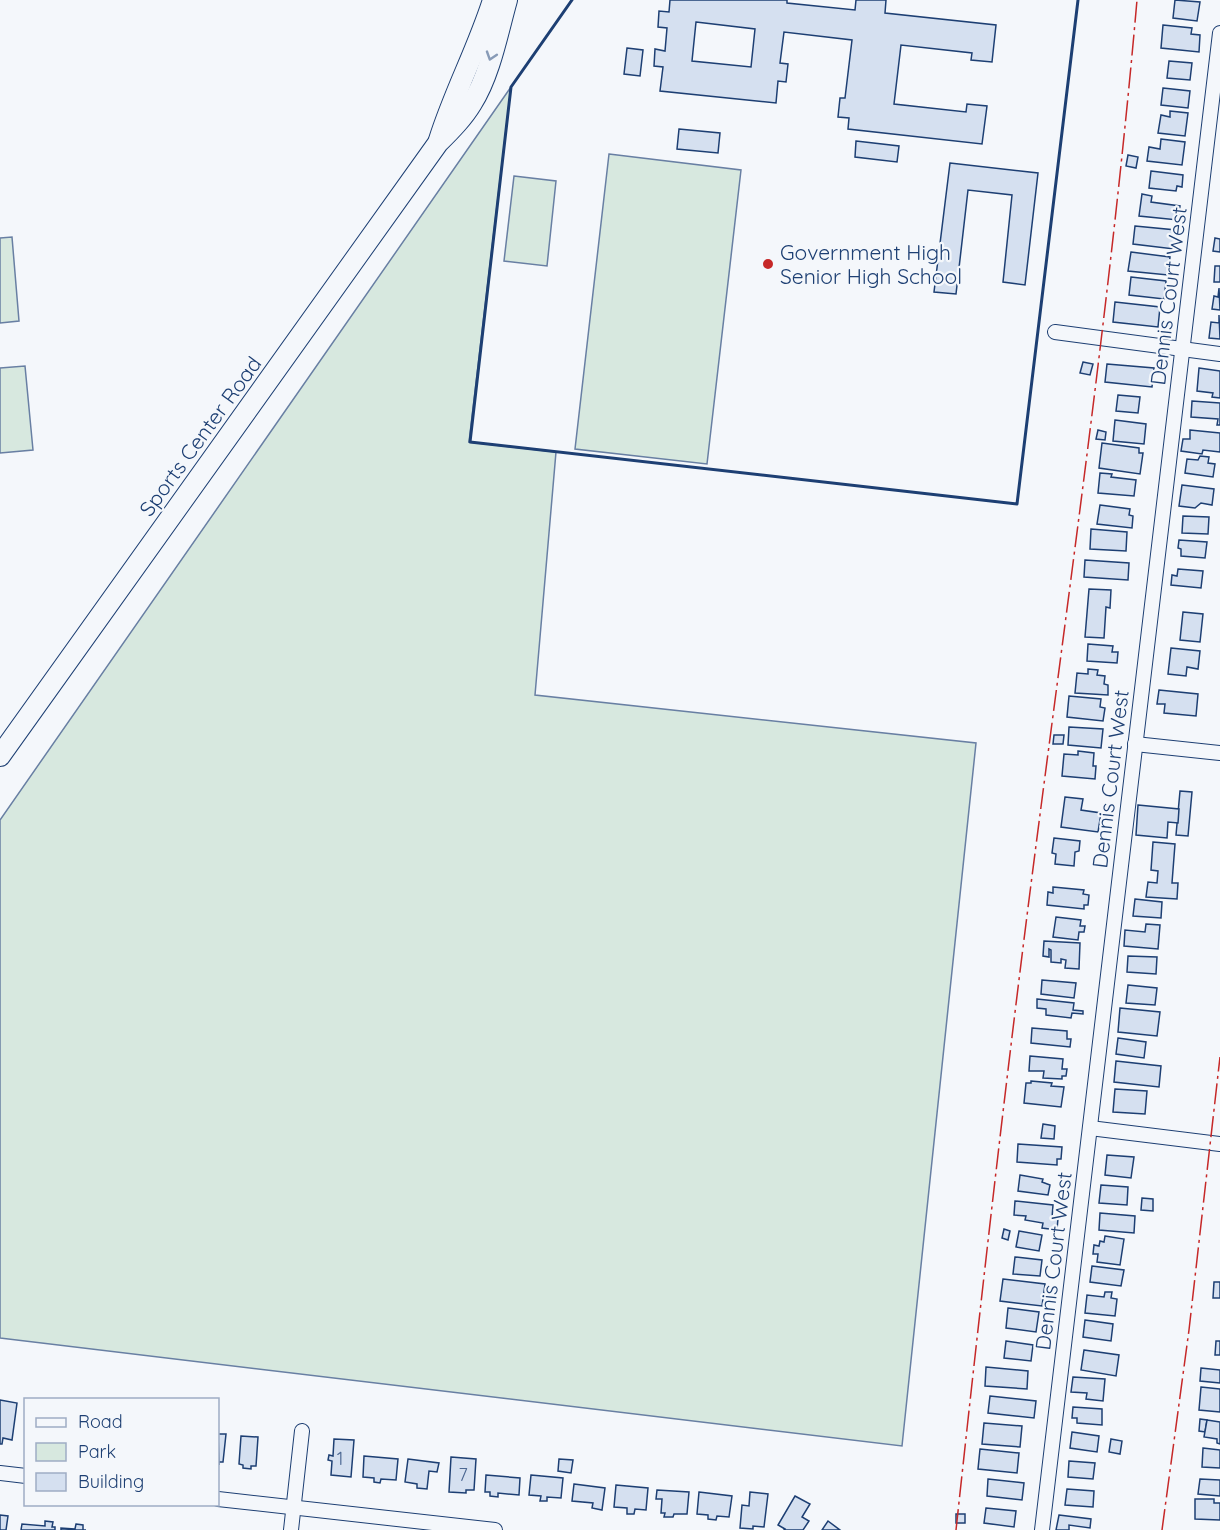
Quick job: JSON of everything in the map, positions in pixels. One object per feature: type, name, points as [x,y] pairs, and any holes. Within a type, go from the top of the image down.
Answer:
[{"type":"main road","name":"Sports Center Road","points":[[438,143],[450,105],[484,28],[493,0]]},
{"type":"main road","name":"Sports Center Road","points":[[0,756],[438,143],[459,122],[474,101],[494,46],[507,0]]},
{"type":"street","name":"Dennis Court West","points":[[1042,1530],[1220,33]]},
{"type":"street","points":[[1055,332],[1220,354]]},
{"type":"street","points":[[1136,744],[1220,753]]},
{"type":"street","points":[[1090,1128],[1220,1144]]},
{"type":"street","points":[[291,1530],[302,1431]]},
{"type":"street","points":[[0,1473],[24,1476]]},
{"type":"street","points":[[219,1499],[495,1530]]},
{"type":"green space","points":[[511,87],[469,442],[556,452],[535,695],[976,743],[902,1446],[0,1338],[0,820]]},
{"type":"green space","points":[[609,154],[741,170],[707,464],[575,449]]},
{"type":"green space","points":[[514,176],[556,181],[547,266],[504,261]]},
{"type":"green space","points":[[12,237],[19,321],[0,323],[0,238]]},
{"type":"green space","points":[[25,366],[33,450],[0,453],[0,368]]},
{"type":"building","points":[[670,0],[787,0],[787,3],[855,10],[856,0],[886,0],[885,13],[996,25],[992,62],[971,60],[972,53],[901,45],[894,104],[966,112],[967,104],[987,106],[982,144],[848,129],[849,118],[838,117],[840,98],[845,98],[852,40],[784,32],[780,63],[788,64],[786,82],[778,81],[776,103],[660,91],[663,67],[654,66],[655,49],[665,51],[667,28],[658,27],[659,11],[669,12]],"holes":[[[696,22],[755,29],[751,67],[692,61]]]},
{"type":"building","points":[[1175,0],[1200,2],[1197,21],[1173,18]]},
{"type":"building","points":[[1163,25],[1192,28],[1191,34],[1200,35],[1199,52],[1161,48]]},
{"type":"building","points":[[627,48],[643,50],[640,76],[624,74]]},
{"type":"building","points":[[1169,61],[1192,63],[1190,80],[1167,78]]},
{"type":"building","points":[[1163,88],[1190,91],[1188,108],[1161,105]]},
{"type":"building","points":[[1170,111],[1188,113],[1185,136],[1158,133],[1161,115],[1170,117]]},
{"type":"building","points":[[679,129],[720,133],[718,153],[677,149]]},
{"type":"building","points":[[1161,139],[1185,142],[1182,165],[1147,161],[1149,147],[1160,149]]},
{"type":"building","points":[[856,141],[899,146],[897,162],[855,157]]},
{"type":"building","points":[[1128,155],[1138,157],[1136,168],[1126,166]]},
{"type":"building","points":[[950,163],[1038,173],[1025,285],[1003,282],[1012,195],[968,190],[956,294],[934,292]]},
{"type":"building","points":[[1151,171],[1183,175],[1182,187],[1177,186],[1176,191],[1149,188]]},
{"type":"building","points":[[1142,194],[1152,196],[1151,202],[1180,206],[1178,220],[1139,216]]},
{"type":"building","points":[[1135,226],[1176,230],[1174,249],[1133,244]]},
{"type":"building","points":[[1215,238],[1220,239],[1220,252],[1213,251]]},
{"type":"building","points":[[1131,252],[1170,257],[1168,275],[1128,271]]},
{"type":"building","points":[[1215,266],[1220,266],[1220,282],[1214,282]]},
{"type":"building","points":[[1131,277],[1166,281],[1164,299],[1129,295]]},
{"type":"building","points":[[1219,288],[1220,310],[1212,309],[1214,296],[1218,297]]},
{"type":"building","points":[[1115,302],[1160,307],[1158,327],[1113,322]]},
{"type":"building","points":[[1219,315],[1220,339],[1209,338],[1211,322],[1219,323]]},
{"type":"building","points":[[1083,362],[1093,364],[1090,375],[1080,373]]},
{"type":"building","points":[[1107,364],[1154,368],[1152,387],[1105,382]]},
{"type":"building","points":[[1199,368],[1220,371],[1220,398],[1212,397],[1213,393],[1197,391]]},
{"type":"building","points":[[1118,395],[1140,397],[1138,413],[1116,411]]},
{"type":"building","points":[[1192,401],[1220,403],[1220,425],[1217,425],[1218,419],[1191,417]]},
{"type":"building","points":[[1115,420],[1146,424],[1144,444],[1113,441]]},
{"type":"building","points":[[1098,430],[1106,432],[1105,440],[1096,439]]},
{"type":"building","points":[[1190,430],[1220,433],[1220,452],[1203,450],[1202,454],[1181,451],[1183,439],[1190,439]]},
{"type":"building","points":[[1102,443],[1139,448],[1139,453],[1143,453],[1140,474],[1099,468]]},
{"type":"building","points":[[1200,456],[1209,457],[1208,463],[1215,464],[1213,477],[1185,473],[1187,459],[1198,460]]},
{"type":"building","points":[[1100,473],[1112,474],[1111,477],[1136,480],[1134,496],[1098,493]]},
{"type":"building","points":[[1182,485],[1214,489],[1212,505],[1201,503],[1195,508],[1179,506]]},
{"type":"building","points":[[1100,505],[1130,509],[1129,515],[1133,516],[1132,528],[1097,524]]},
{"type":"building","points":[[1183,516],[1209,517],[1208,534],[1182,533]]},
{"type":"building","points":[[1091,529],[1127,532],[1126,551],[1090,549]]},
{"type":"building","points":[[1179,540],[1207,542],[1205,558],[1181,556],[1181,549],[1178,548]]},
{"type":"building","points":[[1085,560],[1129,563],[1128,580],[1084,577]]},
{"type":"building","points":[[1178,569],[1203,571],[1201,588],[1171,585],[1172,575],[1177,576]]},
{"type":"building","points":[[1089,589],[1111,590],[1110,608],[1106,607],[1104,638],[1085,637]]},
{"type":"building","points":[[1183,612],[1203,614],[1200,642],[1180,640]]},
{"type":"building","points":[[1088,644],[1113,646],[1112,652],[1118,652],[1117,663],[1087,661]]},
{"type":"building","points":[[1171,648],[1200,651],[1198,669],[1187,667],[1186,676],[1168,674]]},
{"type":"building","points":[[1088,669],[1098,670],[1097,675],[1105,676],[1104,684],[1108,685],[1108,695],[1075,693],[1077,673],[1088,674]]},
{"type":"building","points":[[1159,690],[1198,694],[1196,716],[1164,713],[1165,704],[1157,704]]},
{"type":"building","points":[[1069,696],[1101,699],[1100,707],[1105,708],[1103,721],[1067,717]]},
{"type":"building","points":[[1069,727],[1103,729],[1101,748],[1068,745]]},
{"type":"building","points":[[1054,735],[1064,735],[1063,744],[1053,744]]},
{"type":"building","points":[[1078,751],[1094,753],[1095,779],[1062,776],[1064,754],[1078,755]]},
{"type":"building","points":[[1180,791],[1192,792],[1188,836],[1176,835]]},
{"type":"building","points":[[1065,797],[1083,799],[1081,810],[1101,813],[1098,832],[1061,827]]},
{"type":"building","points":[[1138,805],[1179,809],[1178,823],[1168,822],[1167,838],[1136,835]]},
{"type":"building","points":[[1054,838],[1080,841],[1079,851],[1075,852],[1074,866],[1055,864],[1056,854],[1052,853]]},
{"type":"building","points":[[1153,842],[1175,844],[1172,883],[1178,883],[1177,899],[1146,897],[1148,882],[1157,883],[1158,871],[1151,870]]},
{"type":"building","points":[[1053,887],[1084,890],[1083,894],[1089,895],[1088,905],[1084,905],[1084,909],[1047,905],[1048,892],[1053,893]]},
{"type":"building","points":[[1135,899],[1162,902],[1161,918],[1133,916]]},
{"type":"building","points":[[1056,917],[1081,920],[1080,926],[1085,926],[1084,932],[1079,932],[1078,940],[1053,937]]},
{"type":"building","points":[[1146,924],[1160,925],[1158,949],[1124,946],[1125,930],[1145,932]]},
{"type":"building","points":[[1044,941],[1080,943],[1079,969],[1065,968],[1066,960],[1061,959],[1061,963],[1051,962],[1051,950],[1049,949],[1049,957],[1043,956]]},
{"type":"building","points":[[1128,956],[1157,957],[1156,974],[1127,972]]},
{"type":"building","points":[[1042,980],[1076,983],[1074,998],[1041,994]]},
{"type":"building","points":[[1128,985],[1157,988],[1155,1005],[1126,1003]]},
{"type":"building","points":[[1037,999],[1074,1003],[1073,1010],[1083,1011],[1083,1014],[1072,1013],[1071,1018],[1046,1015],[1046,1009],[1037,1008]]},
{"type":"building","points":[[1120,1008],[1160,1012],[1157,1036],[1118,1032]]},
{"type":"building","points":[[1032,1028],[1067,1031],[1067,1039],[1071,1039],[1070,1047],[1031,1043]]},
{"type":"building","points":[[1118,1038],[1146,1042],[1144,1058],[1116,1054]]},
{"type":"building","points":[[1030,1056],[1063,1059],[1062,1069],[1067,1069],[1066,1076],[1062,1076],[1062,1079],[1043,1078],[1044,1071],[1029,1071]]},
{"type":"building","points":[[1116,1061],[1161,1066],[1159,1087],[1114,1082]]},
{"type":"building","points":[[1031,1081],[1064,1087],[1061,1107],[1024,1103],[1026,1083],[1031,1083]]},
{"type":"building","points":[[1115,1089],[1147,1091],[1145,1114],[1113,1112]]},
{"type":"building","points":[[1043,1124],[1055,1126],[1054,1139],[1041,1138]]},
{"type":"building","points":[[1018,1144],[1062,1147],[1061,1159],[1057,1159],[1057,1165],[1017,1162]]},
{"type":"building","points":[[1107,1155],[1134,1157],[1131,1178],[1105,1175]]},
{"type":"building","points":[[1020,1175],[1043,1179],[1042,1182],[1050,1185],[1048,1195],[1018,1191]]},
{"type":"building","points":[[1101,1185],[1128,1187],[1127,1205],[1099,1203]]},
{"type":"building","points":[[1142,1198],[1153,1199],[1153,1211],[1141,1210]]},
{"type":"building","points":[[1015,1201],[1053,1205],[1052,1218],[1058,1218],[1057,1230],[1042,1228],[1043,1223],[1025,1220],[1026,1216],[1014,1215]]},
{"type":"building","points":[[1100,1213],[1135,1216],[1134,1233],[1099,1230]]},
{"type":"building","points":[[1004,1229],[1010,1231],[1008,1240],[1002,1238]]},
{"type":"building","points":[[1019,1231],[1042,1235],[1039,1251],[1016,1247]]},
{"type":"building","points":[[1105,1236],[1124,1239],[1120,1265],[1097,1262],[1098,1254],[1093,1254],[1094,1245],[1099,1246],[1100,1241],[1104,1242]]},
{"type":"building","points":[[1015,1257],[1042,1260],[1040,1276],[1013,1274]]},
{"type":"building","points":[[1092,1266],[1124,1270],[1121,1286],[1090,1282]]},
{"type":"building","points":[[1003,1279],[1045,1284],[1042,1306],[1000,1301]]},
{"type":"building","points":[[1214,1282],[1220,1282],[1220,1298],[1213,1298]]},
{"type":"building","points":[[1105,1292],[1112,1292],[1111,1298],[1117,1299],[1115,1316],[1085,1313],[1087,1295],[1104,1297]]},
{"type":"building","points":[[1008,1308],[1039,1312],[1036,1332],[1006,1328]]},
{"type":"building","points":[[1085,1320],[1113,1324],[1111,1341],[1083,1337]]},
{"type":"building","points":[[1006,1341],[1033,1345],[1031,1361],[1004,1358]]},
{"type":"building","points":[[1216,1341],[1220,1341],[1220,1355],[1215,1355]]},
{"type":"building","points":[[1084,1350],[1119,1355],[1116,1376],[1081,1370]]},
{"type":"building","points":[[986,1367],[1028,1371],[1027,1389],[985,1386]]},
{"type":"building","points":[[1201,1368],[1220,1370],[1220,1383],[1200,1381]]},
{"type":"building","points":[[1073,1377],[1105,1379],[1103,1401],[1086,1399],[1087,1393],[1071,1392]]},
{"type":"building","points":[[1201,1387],[1220,1389],[1220,1412],[1199,1410]]},
{"type":"building","points":[[990,1396],[1036,1401],[1034,1418],[988,1413]]},
{"type":"building","points":[[0,1400],[17,1403],[12,1440],[3,1438],[2,1444],[0,1444]]},
{"type":"building","points":[[1073,1407],[1102,1409],[1102,1425],[1077,1423],[1077,1418],[1072,1418]]},
{"type":"building","points":[[1200,1419],[1207,1420],[1205,1432],[1199,1431]]},
{"type":"building","points":[[1207,1420],[1220,1422],[1220,1444],[1217,1443],[1217,1439],[1204,1437]]},
{"type":"building","points":[[984,1423],[1022,1426],[1020,1447],[982,1444]]},
{"type":"building","points":[[1072,1432],[1099,1436],[1097,1452],[1070,1448]]},
{"type":"building","points":[[219,1434],[226,1434],[223,1462],[219,1462]]},
{"type":"building","points":[[241,1436],[258,1437],[256,1466],[251,1466],[251,1469],[243,1468],[243,1465],[239,1464]]},
{"type":"building","points":[[334,1439],[354,1440],[351,1477],[331,1475],[332,1461],[328,1460],[329,1455],[333,1456]]},
{"type":"building","points":[[1111,1439],[1122,1441],[1120,1454],[1109,1452]]},
{"type":"building","points":[[1203,1448],[1220,1450],[1220,1468],[1202,1467]]},
{"type":"building","points":[[980,1449],[1019,1453],[1017,1473],[978,1469]]},
{"type":"building","points":[[364,1456],[398,1459],[396,1480],[381,1479],[380,1483],[374,1482],[374,1478],[363,1477]]},
{"type":"building","points":[[451,1457],[476,1459],[474,1490],[466,1490],[466,1493],[449,1492]]},
{"type":"building","points":[[408,1459],[439,1463],[437,1472],[429,1471],[427,1489],[417,1488],[417,1484],[405,1482]]},
{"type":"building","points":[[559,1459],[573,1460],[571,1473],[558,1471]]},
{"type":"building","points":[[1069,1461],[1095,1463],[1093,1479],[1068,1477]]},
{"type":"building","points":[[486,1475],[520,1478],[519,1495],[498,1493],[498,1497],[490,1496],[490,1492],[485,1492]]},
{"type":"building","points":[[531,1475],[563,1478],[561,1498],[547,1497],[547,1501],[540,1501],[541,1496],[529,1495]]},
{"type":"building","points":[[988,1479],[1024,1483],[1022,1500],[987,1496]]},
{"type":"building","points":[[1200,1479],[1220,1480],[1220,1496],[1198,1494]]},
{"type":"building","points":[[574,1484],[605,1488],[602,1510],[592,1508],[593,1503],[572,1501]]},
{"type":"building","points":[[616,1485],[648,1488],[646,1510],[635,1509],[634,1514],[627,1514],[627,1508],[614,1507]]},
{"type":"building","points":[[1067,1489],[1094,1491],[1093,1507],[1065,1505]]},
{"type":"building","points":[[657,1490],[689,1492],[687,1514],[664,1517],[665,1513],[661,1513],[662,1499],[656,1499]]},
{"type":"building","points":[[699,1492],[732,1496],[729,1517],[717,1516],[716,1520],[708,1519],[708,1515],[697,1514]]},
{"type":"building","points":[[750,1492],[768,1494],[764,1527],[740,1528],[742,1505],[749,1506]]},
{"type":"building","points":[[795,1496],[810,1504],[802,1517],[809,1521],[803,1530],[784,1530],[778,1525]]},
{"type":"building","points":[[1195,1499],[1214,1499],[1214,1503],[1220,1503],[1220,1520],[1195,1519]]},
{"type":"building","points":[[986,1508],[1016,1511],[1014,1527],[984,1523]]},
{"type":"building","points":[[956,1514],[965,1514],[965,1523],[956,1523]]},
{"type":"building","points":[[0,1515],[8,1516],[6,1530],[0,1530]]},
{"type":"building","points":[[1059,1515],[1091,1519],[1090,1528],[1069,1525],[1069,1530],[1056,1530]]},
{"type":"building","points":[[45,1521],[53,1522],[52,1527],[55,1527],[55,1530],[21,1530],[22,1524],[45,1526]]},
{"type":"building","points":[[828,1521],[840,1530],[822,1530]]},
{"type":"building","points":[[76,1524],[83,1525],[83,1530],[61,1530],[61,1528],[75,1529]]},
{"type":"wall","points":[[572,0],[511,87],[470,442],[1017,504],[1078,0]]},
{"type":"power","points":[[956,1530],[1010,1051],[1102,335],[1137,0]]},
{"type":"power","points":[[1162,1530],[1189,1330],[1220,1057]]},
{"type":"place","name":"Government High Senior High School","points":[[768,264]]}]
